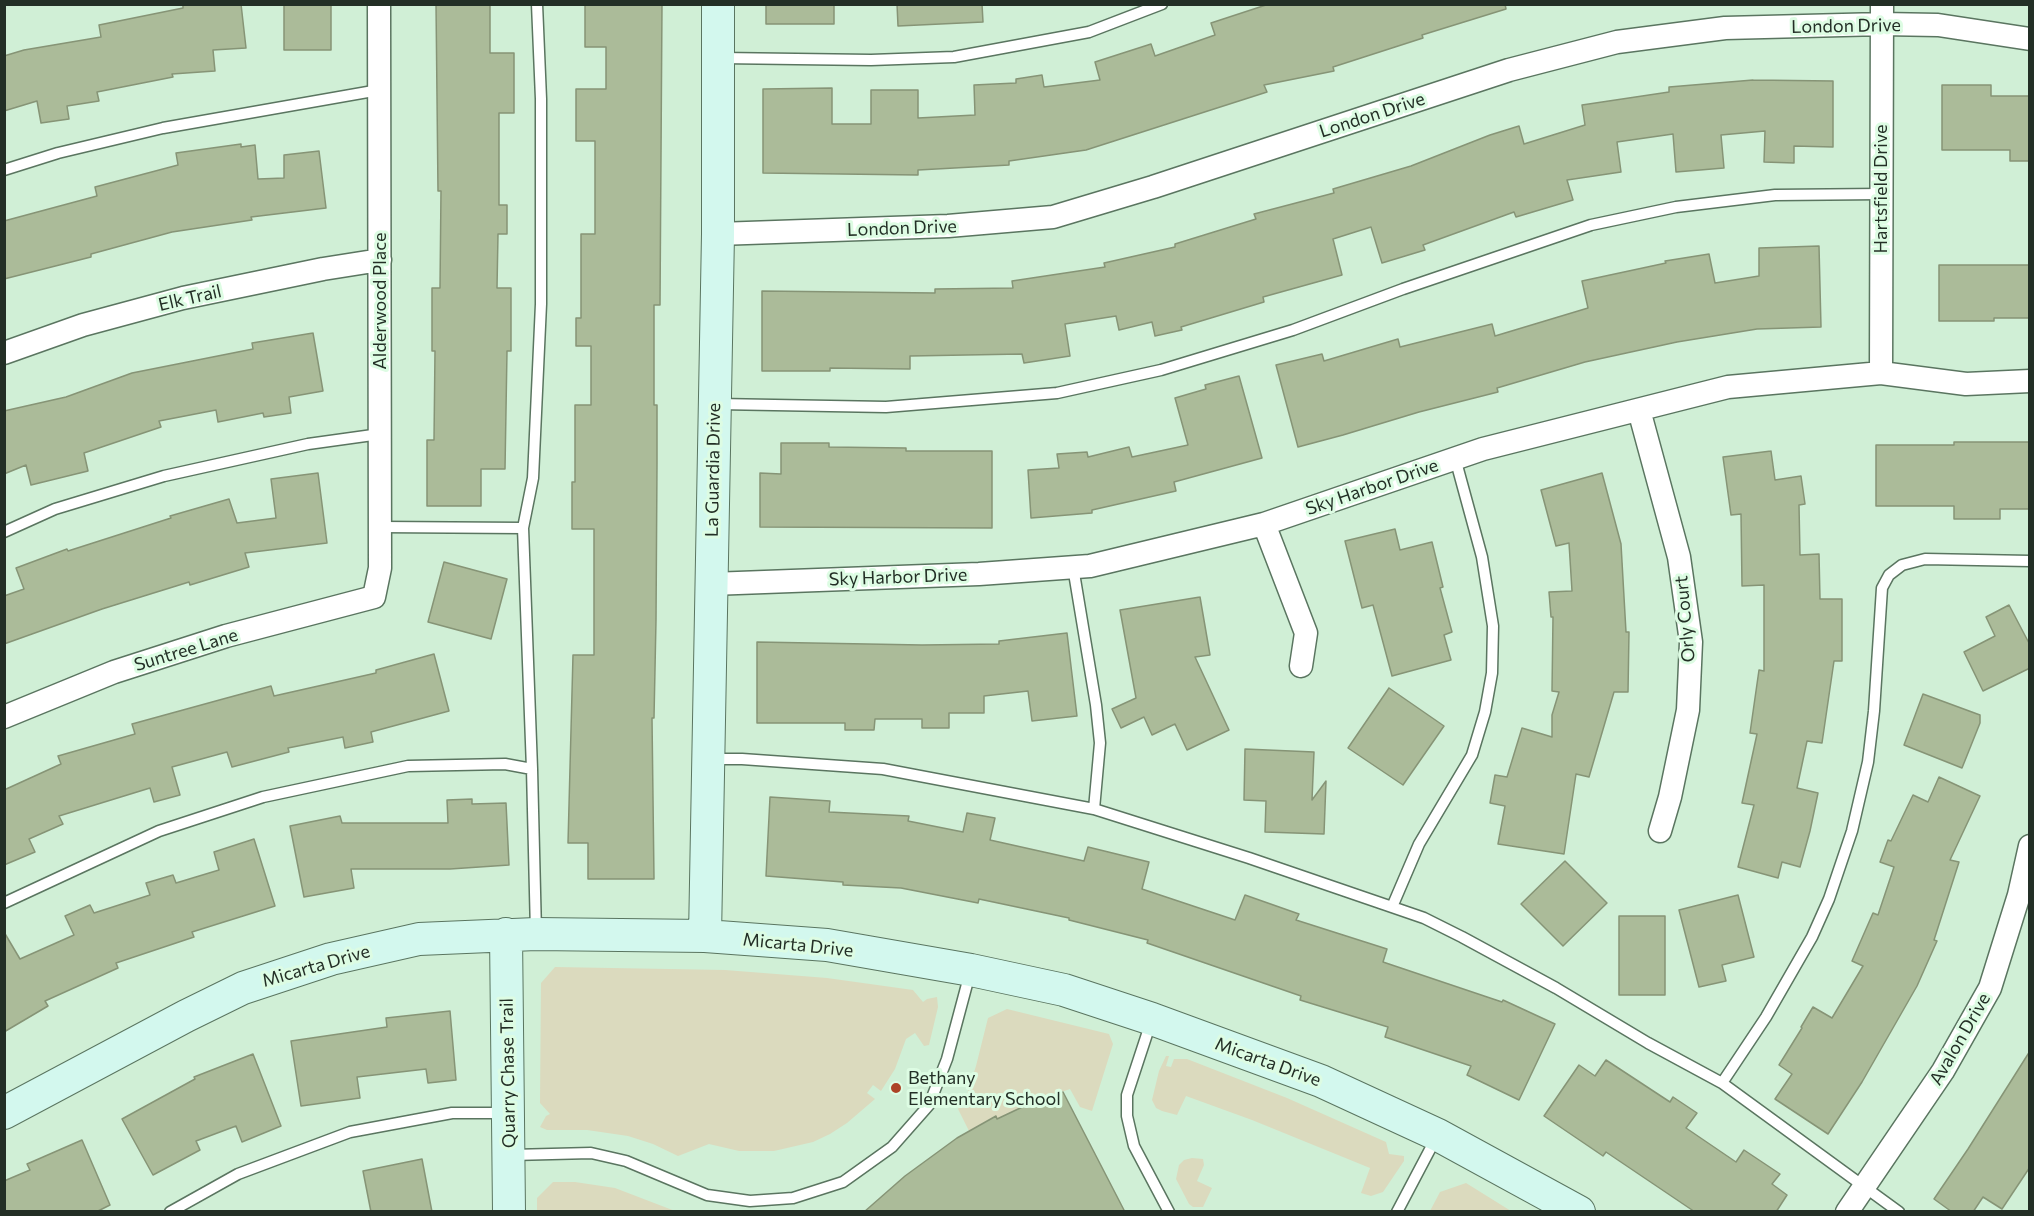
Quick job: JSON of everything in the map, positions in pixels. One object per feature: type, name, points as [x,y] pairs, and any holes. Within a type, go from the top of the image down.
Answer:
[{"type":"street","name":"Alderwood Place","points":[[374,597],[380,568],[379,4]]},
{"type":"street","name":"La Guardia Drive","points":[[705,936],[718,234],[718,4]]},
{"type":"street","name":"London Drive","points":[[718,234],[948,226],[1053,217],[1153,187],[1509,70],[1617,42],[1725,28],[1882,14],[2030,39]]},
{"type":"street","name":"Hartsfield Drive","points":[[1881,373],[1882,14]]},
{"type":"street","name":"Elk Trail","points":[[4,353],[83,325],[183,298],[323,269],[380,260]]},
{"type":"street","name":"Sky Harbor Drive","points":[[711,584],[979,574],[1090,566],[1264,524],[1483,449],[1728,387],[1881,373],[1966,384],[2030,381]]},
{"type":"street","name":"Orly Court","points":[[1639,410],[1679,558],[1691,642],[1688,710],[1670,797],[1660,831]]},
{"type":"street","points":[[1264,524],[1306,633],[1301,666]]},
{"type":"street","name":"Suntree Lane","points":[[4,717],[114,672],[226,636],[374,597]]},
{"type":"street","name":"Avalon Drive","points":[[1847,1212],[1943,1071],[1990,988],[2019,894],[2030,846]]},
{"type":"street","name":"Micarta Drive","points":[[4,1113],[176,1021],[243,988],[331,959],[419,939],[521,934],[705,936],[827,945],[971,970],[1064,990],[1152,1019],[1321,1081],[1438,1135],[1579,1212]]},
{"type":"street","name":"Quarry Chase Trail","points":[[509,1212],[508,1113],[521,934]]},
{"type":"lane","points":[[521,934],[532,769],[523,528],[533,478],[541,304],[541,99],[537,4]]},
{"type":"lane","points":[[718,58],[871,60],[954,57],[1089,32],[1162,4]]},
{"type":"lane","points":[[4,170],[58,153],[163,128],[379,90]]},
{"type":"lane","points":[[714,404],[886,407],[1057,393],[1161,370],[1293,330],[1403,289],[1591,225],[1676,207],[1775,195],[1882,194]]},
{"type":"lane","points":[[4,532],[55,509],[164,476],[308,444],[380,434]]},
{"type":"lane","points":[[1392,907],[1419,844],[1472,755],[1485,712],[1492,673],[1493,626],[1482,557],[1455,458]]},
{"type":"lane","points":[[380,527],[523,528]]},
{"type":"lane","points":[[1722,1083],[1766,1017],[1812,937],[1829,899],[1852,831],[1868,762],[1874,711],[1882,588],[1889,575],[1902,565],[1925,559],[2030,561]]},
{"type":"lane","points":[[1073,567],[1096,705],[1100,743],[1094,809]]},
{"type":"lane","points":[[708,759],[752,759],[883,769],[1094,809],[1249,858],[1424,918],[1556,988],[1648,1044],[1722,1083],[1899,1212]]},
{"type":"lane","points":[[4,903],[159,831],[263,797],[408,766],[505,764],[532,769]]},
{"type":"lane","points":[[509,1155],[591,1153],[626,1161],[707,1196],[750,1201],[793,1198],[843,1182],[892,1147],[929,1105],[947,1059],[971,970]]},
{"type":"lane","points":[[1152,1019],[1127,1095],[1127,1116],[1134,1146],[1169,1212]]},
{"type":"lane","points":[[170,1212],[238,1174],[351,1131],[452,1113],[508,1113]]},
{"type":"lane","points":[[1397,1212],[1438,1135]]},
{"type":"green space","points":[[555,967],[725,970],[827,978],[913,990],[923,1002],[937,997],[938,1007],[929,1045],[924,1046],[915,1033],[906,1039],[895,1069],[881,1091],[873,1085],[867,1093],[875,1099],[830,1134],[813,1142],[774,1151],[739,1151],[709,1144],[678,1156],[653,1144],[628,1136],[587,1130],[547,1130],[540,1127],[546,1116],[550,1114],[540,1103],[541,983]]},
{"type":"green space","points":[[1007,1009],[1109,1034],[1113,1044],[1092,1111],[1080,1107],[1070,1089],[1035,1101],[997,1119],[995,1116],[969,1131],[958,1109],[968,1091],[988,1018]]},
{"type":"green space","points":[[1166,1056],[1169,1056],[1166,1066],[1171,1067],[1174,1059],[1187,1059],[1287,1098],[1386,1142],[1389,1154],[1404,1156],[1404,1161],[1383,1192],[1371,1196],[1361,1193],[1370,1168],[1252,1120],[1186,1096],[1177,1115],[1162,1111],[1156,1108],[1152,1100],[1159,1071]]},
{"type":"green space","points":[[1203,1159],[1204,1165],[1197,1181],[1212,1188],[1203,1207],[1193,1207],[1189,1204],[1176,1179],[1179,1165],[1184,1160]]},
{"type":"green space","points":[[553,1182],[575,1182],[615,1188],[675,1211],[537,1211],[537,1198]]},
{"type":"green space","points":[[1466,1183],[1511,1211],[1430,1211],[1440,1192]]},
{"type":"building","points":[[183,4],[241,4],[246,48],[213,50],[215,71],[172,74],[173,77],[97,92],[99,101],[67,106],[69,119],[41,123],[37,101],[4,111],[4,56],[24,50],[101,37],[99,25],[183,8]]},
{"type":"building","points":[[284,4],[331,4],[331,50],[284,50]]},
{"type":"building","points":[[436,4],[490,4],[490,53],[514,53],[514,113],[499,113],[499,205],[507,205],[507,234],[498,234],[497,288],[511,288],[511,351],[507,351],[505,469],[481,469],[481,506],[427,506],[427,440],[434,440],[435,351],[432,351],[432,288],[440,288],[441,191],[438,191]]},
{"type":"building","points":[[585,4],[662,4],[660,305],[654,305],[654,405],[657,405],[657,464],[656,620],[654,718],[652,718],[654,879],[588,879],[588,843],[568,843],[573,655],[594,655],[594,529],[572,529],[572,482],[575,482],[575,405],[591,405],[591,346],[576,346],[576,318],[581,318],[581,234],[595,234],[595,141],[576,141],[576,89],[606,89],[606,47],[585,47]]},
{"type":"building","points":[[766,4],[834,4],[834,24],[766,24]]},
{"type":"building","points":[[897,4],[982,4],[983,22],[898,26]]},
{"type":"building","points":[[1269,4],[1505,4],[1506,9],[1422,35],[1423,38],[1333,67],[1334,71],[1264,85],[1267,92],[1086,150],[1009,161],[1009,165],[918,170],[918,175],[763,173],[763,89],[832,88],[832,124],[871,124],[871,90],[918,90],[918,118],[975,115],[974,85],[1016,83],[1016,79],[1042,75],[1044,87],[1100,80],[1095,62],[1151,44],[1155,56],[1215,35],[1211,23]]},
{"type":"building","points":[[1753,80],[1833,81],[1833,147],[1794,146],[1794,163],[1764,162],[1765,131],[1721,135],[1724,168],[1676,172],[1673,134],[1617,142],[1621,172],[1567,180],[1573,200],[1516,217],[1514,212],[1423,245],[1425,250],[1382,263],[1371,227],[1333,239],[1342,275],[1263,297],[1264,302],[1181,327],[1182,330],[1155,336],[1152,322],[1119,330],[1116,316],[1065,324],[1070,356],[1024,363],[1022,354],[910,356],[910,369],[830,368],[830,371],[762,371],[762,291],[935,293],[935,289],[1013,288],[1012,281],[1105,267],[1104,263],[1175,247],[1175,244],[1256,219],[1254,214],[1334,193],[1333,189],[1411,166],[1519,126],[1524,144],[1585,125],[1582,105],[1669,92],[1669,87]]},
{"type":"building","points":[[1942,85],[1991,85],[1991,96],[2030,96],[2030,161],[2010,161],[2010,150],[1942,150]]},
{"type":"building","points":[[241,144],[241,147],[255,145],[258,179],[284,178],[284,155],[319,151],[326,208],[251,217],[252,220],[172,232],[91,254],[91,257],[4,279],[4,221],[97,196],[95,187],[178,165],[176,153]]},
{"type":"building","points":[[1819,246],[1821,327],[1757,329],[1677,342],[1585,362],[1497,388],[1498,392],[1298,447],[1276,365],[1322,354],[1324,361],[1398,339],[1400,347],[1492,324],[1495,336],[1588,308],[1582,281],[1666,263],[1665,261],[1709,254],[1715,283],[1759,276],[1759,248]]},
{"type":"building","points":[[1939,265],[2030,265],[2030,318],[1994,318],[1994,321],[1939,321]]},
{"type":"building","points":[[313,333],[323,391],[289,397],[291,413],[264,417],[263,413],[218,422],[216,410],[159,421],[161,427],[84,453],[88,471],[31,485],[26,465],[4,474],[4,411],[66,397],[132,373],[253,349],[252,343]]},
{"type":"building","points":[[1239,376],[1262,458],[1174,482],[1176,491],[1092,510],[1092,513],[1031,518],[1028,470],[1059,468],[1057,454],[1087,452],[1088,457],[1129,447],[1132,457],[1188,445],[1175,398],[1206,389],[1205,385]]},
{"type":"building","points":[[1954,442],[2030,442],[2030,509],[2000,509],[2000,519],[1954,519],[1954,506],[1876,506],[1876,445],[1954,445]]},
{"type":"building","points":[[781,443],[829,443],[829,447],[906,448],[906,451],[992,451],[992,528],[760,527],[760,473],[781,474]]},
{"type":"building","points":[[1771,451],[1775,480],[1801,476],[1805,504],[1799,505],[1800,555],[1819,554],[1820,599],[1842,599],[1842,661],[1834,661],[1822,743],[1807,741],[1797,788],[1818,793],[1810,831],[1800,867],[1782,862],[1778,878],[1738,867],[1754,805],[1742,803],[1757,734],[1750,733],[1759,670],[1764,671],[1764,585],[1742,586],[1741,514],[1731,515],[1723,457]]},
{"type":"building","points":[[318,473],[327,543],[245,553],[249,567],[190,585],[189,582],[102,609],[4,644],[4,596],[24,589],[16,568],[67,549],[68,551],[171,518],[170,516],[229,499],[237,523],[276,518],[271,479]]},
{"type":"building","points":[[1602,473],[1621,544],[1626,632],[1629,632],[1628,692],[1614,692],[1589,777],[1576,774],[1564,854],[1498,844],[1505,806],[1490,803],[1495,775],[1507,777],[1522,728],[1552,737],[1552,715],[1559,692],[1552,691],[1553,617],[1551,617],[1549,592],[1572,591],[1569,543],[1556,546],[1541,490]]},
{"type":"building","points":[[1395,529],[1400,550],[1432,542],[1443,587],[1440,588],[1452,632],[1444,635],[1451,660],[1392,676],[1373,605],[1362,608],[1345,541]]},
{"type":"building","points":[[444,562],[507,579],[491,639],[428,622]]},
{"type":"building","points":[[1200,597],[1210,655],[1195,657],[1229,730],[1187,750],[1175,724],[1152,735],[1144,717],[1121,728],[1112,709],[1136,698],[1120,610]]},
{"type":"building","points":[[2009,605],[2030,645],[2030,668],[1983,691],[1964,652],[1995,636],[1986,617]]},
{"type":"building","points":[[1067,633],[1077,716],[1032,721],[1028,691],[984,696],[984,713],[949,713],[949,728],[922,728],[922,719],[875,719],[874,730],[845,730],[845,723],[757,723],[757,642],[999,644],[999,641]]},
{"type":"building","points":[[434,654],[449,711],[371,732],[373,742],[345,748],[343,737],[288,748],[289,752],[232,767],[227,752],[172,767],[180,795],[154,802],[150,788],[59,816],[63,824],[29,839],[35,852],[4,865],[4,790],[61,764],[58,756],[135,734],[132,724],[223,699],[271,686],[274,696],[376,673],[376,670]]},
{"type":"building","points":[[1389,688],[1444,726],[1403,785],[1348,748]]},
{"type":"building","points":[[1923,694],[1980,715],[1980,723],[1962,768],[1904,745]]},
{"type":"building","points":[[1245,749],[1314,752],[1312,800],[1326,781],[1324,834],[1265,832],[1266,801],[1244,800]]},
{"type":"building","points":[[1939,777],[1980,796],[1950,860],[1959,862],[1934,940],[1937,941],[1917,986],[1862,1082],[1828,1134],[1775,1099],[1792,1074],[1779,1065],[1813,1007],[1832,1018],[1863,966],[1852,961],[1873,913],[1878,915],[1894,867],[1880,862],[1888,840],[1891,841],[1913,795],[1928,802]]},
{"type":"building","points":[[770,797],[830,801],[829,812],[909,816],[908,821],[963,832],[967,813],[995,818],[990,840],[1084,861],[1088,847],[1149,862],[1142,889],[1235,920],[1245,895],[1299,914],[1296,920],[1387,949],[1383,962],[1502,1002],[1503,1000],[1555,1024],[1519,1100],[1467,1075],[1471,1066],[1385,1037],[1388,1027],[1300,1000],[1301,996],[1147,943],[1148,940],[1069,920],[1069,918],[979,899],[978,903],[901,888],[843,885],[843,882],[766,876]]},
{"type":"building","points":[[472,799],[472,804],[506,803],[509,865],[450,869],[351,869],[354,888],[304,897],[290,826],[340,816],[342,823],[448,823],[447,800]]},
{"type":"building","points":[[254,839],[275,906],[192,932],[194,937],[116,963],[118,968],[45,1001],[48,1006],[4,1032],[4,932],[20,959],[74,935],[65,916],[90,905],[94,913],[150,895],[146,883],[173,875],[176,883],[219,870],[214,852]]},
{"type":"building","points":[[1565,861],[1607,903],[1563,946],[1521,904]]},
{"type":"building","points":[[1738,895],[1754,957],[1722,965],[1726,981],[1699,987],[1679,910]]},
{"type":"building","points":[[1619,916],[1665,916],[1665,995],[1619,995]]},
{"type":"building","points":[[450,1011],[456,1080],[428,1083],[426,1069],[357,1077],[360,1098],[301,1106],[291,1041],[387,1027],[386,1018]]},
{"type":"building","points":[[2030,1051],[2030,1167],[2002,1209],[1983,1197],[1973,1212],[1952,1212],[1934,1199]]},
{"type":"building","points":[[253,1054],[281,1126],[242,1142],[236,1126],[196,1141],[200,1150],[153,1175],[122,1119],[195,1079],[194,1077]]},
{"type":"building","points":[[1606,1060],[1670,1102],[1673,1097],[1697,1113],[1686,1128],[1736,1162],[1744,1150],[1780,1174],[1772,1184],[1787,1195],[1776,1212],[1695,1212],[1606,1152],[1603,1156],[1544,1116],[1579,1065],[1595,1076]]},
{"type":"building","points":[[1063,1092],[1125,1212],[864,1212],[905,1176],[957,1138],[996,1116],[997,1119],[1035,1101]]},
{"type":"building","points":[[82,1140],[110,1205],[96,1212],[4,1212],[4,1181],[30,1170],[27,1164]]},
{"type":"building","points":[[422,1159],[432,1212],[371,1212],[363,1171]]},
{"type":"place","name":"Bethany Elementary School","points":[[896,1088]]}]
